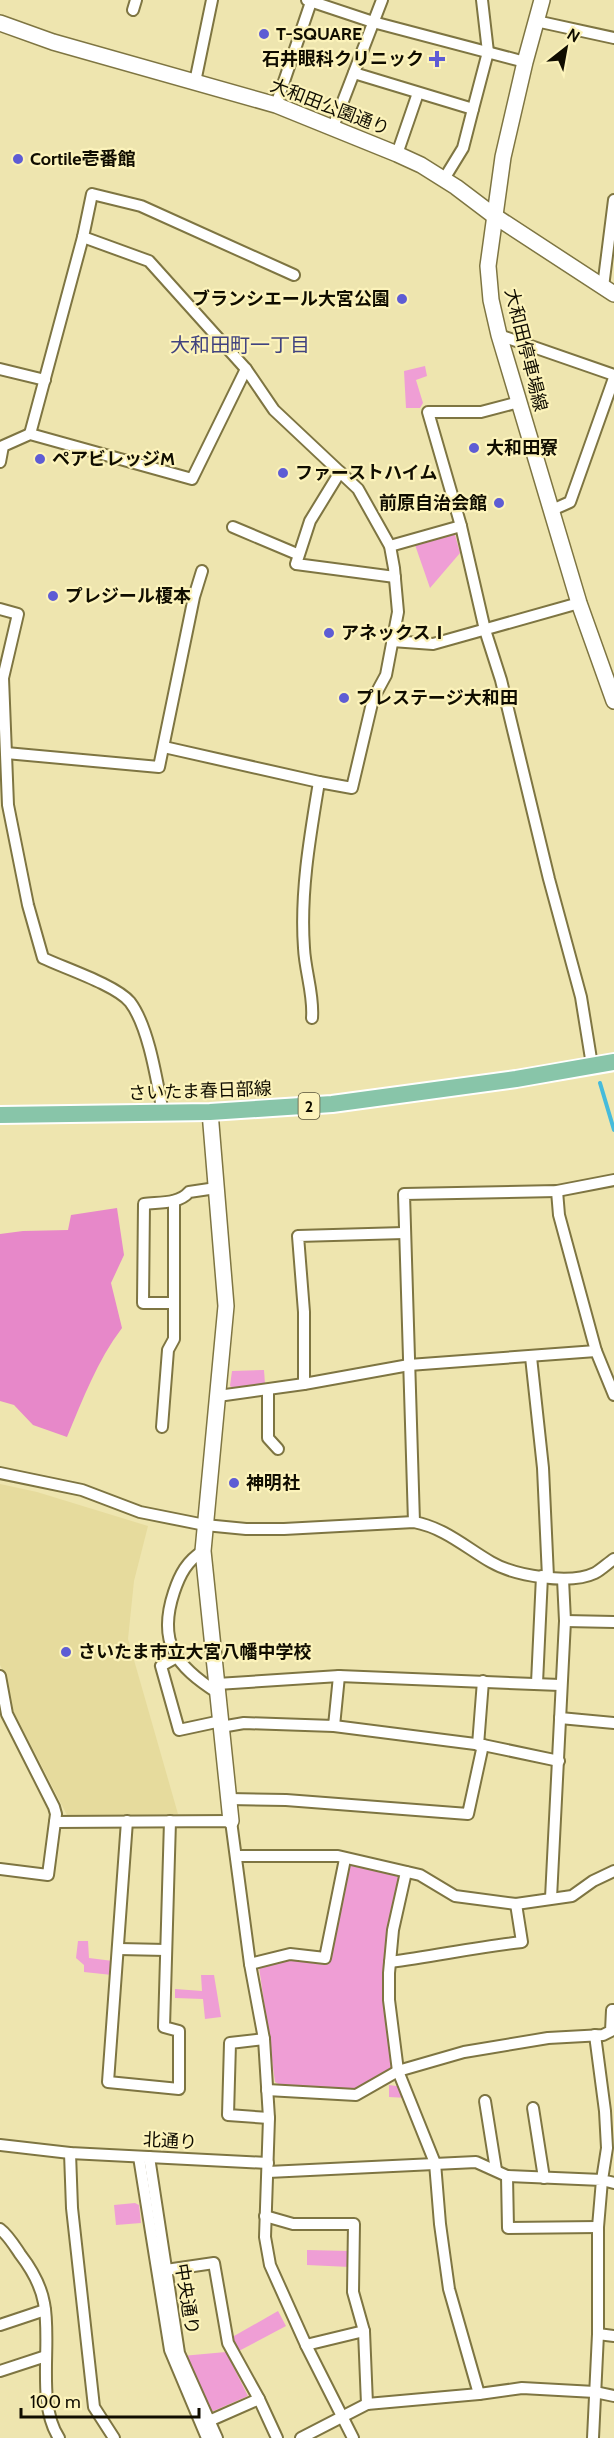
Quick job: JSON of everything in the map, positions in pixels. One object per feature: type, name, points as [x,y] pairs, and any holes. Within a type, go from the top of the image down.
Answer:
[{"type":"main road","name":"さいたま春日部線","points":[[0,1115],[210,1112],[332,1104],[516,1079],[614,1062]]},
{"type":"street","points":[[195,82],[212,0]]},
{"type":"street","points":[[333,127],[382,0]]},
{"type":"street","points":[[444,179],[463,148],[488,52],[482,0]]},
{"type":"street","name":"大和田停車場線","points":[[542,0],[503,157],[493,215],[488,266],[491,300],[499,335],[579,603],[614,701]]},
{"type":"street","points":[[276,105],[309,1],[373,22],[525,62]]},
{"type":"street","points":[[536,21],[614,38]]},
{"type":"street","name":"大和田公園通り","points":[[0,23],[53,42],[276,105],[397,154],[444,179],[493,215],[608,291]]},
{"type":"street","points":[[354,73],[473,109]]},
{"type":"street","points":[[397,154],[418,93]]},
{"type":"street","points":[[30,434],[83,237],[92,194],[141,206],[294,275]]},
{"type":"street","points":[[608,291],[614,200]]},
{"type":"street","points":[[83,237],[149,261],[246,369],[274,410],[358,489],[390,546],[395,577],[398,612],[386,675],[373,699],[352,788],[164,747]]},
{"type":"street","points":[[499,335],[614,377],[570,502],[552,510]]},
{"type":"street","points":[[0,369],[45,381]]},
{"type":"street","points":[[0,462],[3,446],[30,434],[192,480],[246,369]]},
{"type":"street","points":[[519,402],[481,412],[428,412],[460,525],[485,630],[501,680],[549,879],[581,997],[592,1065]]},
{"type":"street","points":[[339,472],[310,521],[297,554],[296,564],[395,577]]},
{"type":"street","points":[[390,546],[460,525]]},
{"type":"street","points":[[233,527],[297,554]]},
{"type":"street","points":[[6,753],[159,767],[194,597],[202,571]]},
{"type":"street","points":[[392,641],[433,644],[579,603]]},
{"type":"street","points":[[0,609],[18,614],[3,678],[6,753],[4,806],[43,958],[112,989],[129,1001],[137,1014],[151,1054],[163,1113]]},
{"type":"street","points":[[312,1018],[304,949],[304,892],[319,782]]},
{"type":"street","points":[[210,1112],[226,1306],[203,1551],[228,1799],[250,1964],[264,2039],[269,2118],[265,2237],[270,2265],[306,2345],[353,2438]]},
{"type":"street","points":[[414,1522],[404,1194],[557,1191],[614,1180]]},
{"type":"street","points":[[174,1303],[143,1303],[144,1204],[184,1199],[189,1192],[216,1188]]},
{"type":"street","points":[[557,1191],[559,1215],[596,1351],[614,1395]]},
{"type":"street","points":[[162,1427],[168,1350],[174,1339],[174,1201]]},
{"type":"street","points":[[304,1384],[304,1312],[298,1236],[404,1233]]},
{"type":"street","points":[[218,1396],[268,1390],[409,1365],[596,1351]]},
{"type":"street","points":[[531,1357],[543,1468],[545,1576],[537,1683]]},
{"type":"street","points":[[268,1390],[268,1438],[278,1449]]},
{"type":"street","points":[[0,1473],[82,1490],[141,1512],[205,1525],[246,1529],[414,1522],[431,1525],[505,1569],[562,1579],[579,1578],[595,1573],[614,1559]]},
{"type":"street","points":[[203,1551],[190,1559],[178,1578],[168,1611],[168,1631],[177,1657],[194,1677],[217,1689],[339,1676],[560,1685]]},
{"type":"street","points":[[551,1898],[565,1621],[562,1579]]},
{"type":"street","points":[[565,1621],[614,1622]]},
{"type":"street","points":[[177,1657],[161,1666],[179,1730],[244,1723],[334,1726],[410,1734],[559,1761]]},
{"type":"street","points":[[0,1676],[7,1714],[54,1807],[55,1822],[48,1875],[0,1869]]},
{"type":"street","points":[[334,1726],[339,1676]]},
{"type":"street","points":[[228,1799],[286,1800],[468,1814],[480,1745],[483,1681]]},
{"type":"street","points":[[560,1719],[614,1723]]},
{"type":"street","points":[[127,1821],[108,2082],[179,2089],[179,2031],[164,2026],[170,1821]]},
{"type":"street","points":[[55,1822],[231,1821]]},
{"type":"street","points":[[236,1856],[338,1856],[420,1875],[455,1896],[516,1904],[572,1896],[593,1881],[614,1871]]},
{"type":"street","points":[[250,1964],[290,1954],[325,1958],[345,1859]]},
{"type":"street","points":[[406,1872],[393,1930],[390,1962],[389,2000],[398,2071],[435,2163],[449,2289],[479,2394]]},
{"type":"street","points":[[390,1962],[452,1954],[461,1949],[522,1942],[516,1904]]},
{"type":"street","points":[[118,1949],[166,1950]]},
{"type":"street","points":[[267,2090],[356,2095],[398,2071],[464,2052],[548,2038],[595,2035],[611,2031],[612,2010],[614,2010]]},
{"type":"street","points":[[593,2438],[598,2334],[598,2227],[607,2148],[605,2111],[595,2035]]},
{"type":"street","points":[[264,2039],[230,2043],[228,2115],[269,2118]]},
{"type":"street","points":[[486,2101],[496,2170]]},
{"type":"street","points":[[533,2108],[544,2178]]},
{"type":"street","name":"北通り","points":[[0,2145],[70,2153],[268,2167],[476,2162],[507,2176]]},
{"type":"street","points":[[70,2153],[72,2208],[94,2407],[114,2438]]},
{"type":"street","name":"中央通り","points":[[144,2157],[179,2353],[217,2438]]},
{"type":"street","name":"中央通り","points":[[144,2157],[170,2350],[207,2438]]},
{"type":"street","points":[[598,2227],[508,2228],[507,2176],[614,2182]]},
{"type":"street","points":[[265,2216],[293,2224],[354,2224],[353,2292],[364,2331],[368,2404]]},
{"type":"street","points":[[0,2229],[29,2265],[44,2301],[50,2410],[59,2438]]},
{"type":"street","points":[[166,2270],[214,2263],[228,2343],[259,2399],[277,2438]]},
{"type":"street","points":[[0,2325],[45,2310]]},
{"type":"street","points":[[306,2345],[364,2331]]},
{"type":"street","points":[[598,2334],[614,2336]]},
{"type":"street","points":[[0,2371],[46,2356]]},
{"type":"street","points":[[301,2438],[368,2404],[522,2388],[595,2392],[614,2396]]},
{"type":"street","points":[[209,2421],[259,2399]]},
{"type":"shaded area","points":[[425,366],[427,376],[416,380],[423,403],[420,408],[406,408],[404,371]]},
{"type":"shaded area","points":[[454,531],[460,553],[430,588],[414,542]]},
{"type":"shaded area","points":[[117,1208],[124,1255],[111,1283],[122,1328],[98,1367],[67,1437],[33,1425],[14,1405],[0,1401],[0,1234],[68,1230],[71,1215]]},
{"type":"shaded area","points":[[264,1370],[265,1384],[233,1388],[230,1386],[232,1371]]},
{"type":"shaded area","name":"さいたま市立大宮八幡中学校","points":[[0,1484],[37,1492],[148,1526],[134,1581],[128,1639],[178,1814],[68,1817],[13,1710],[6,1677],[0,1665]]},
{"type":"shaded area","points":[[346,1864],[400,1877],[385,1956],[383,1989],[395,2068],[357,2090],[280,2085],[275,2082],[259,1967],[290,1959],[327,1962],[331,1955]]},
{"type":"shaded area","points":[[78,1941],[88,1941],[89,1958],[113,1961],[112,1975],[84,1972],[84,1965],[76,1958]]},
{"type":"shaded area","points":[[201,1975],[214,1975],[221,2017],[205,2019],[203,1999],[175,1998],[175,1989],[202,1991]]},
{"type":"shaded area","points":[[389,2085],[403,2087],[407,2098],[389,2097]]},
{"type":"shaded area","points":[[135,2203],[139,2205],[141,2223],[116,2225],[114,2205]]},
{"type":"shaded area","points":[[307,2250],[350,2251],[350,2267],[307,2265]]},
{"type":"shaded area","points":[[278,2311],[286,2326],[235,2353],[227,2340]]},
{"type":"shaded area","points":[[226,2352],[248,2396],[209,2413],[182,2356]]},
{"type":"waterway","points":[[600,1083],[614,1130]]},
{"type":"place","name":"T-SQUARE","points":[[264,34]]},
{"type":"place","name":"石井眼科クリニック","points":[[437,59]]},
{"type":"place","name":"Cortile壱番館","points":[[18,159]]},
{"type":"place","name":"ブランシエール大宮公園","points":[[402,299]]},
{"type":"place","name":"大和田寮","points":[[474,448]]},
{"type":"place","name":"ペアビレッジM","points":[[40,459]]},
{"type":"place","name":"ファーストハイム","points":[[283,473]]},
{"type":"place","name":"前原自治会館","points":[[499,503]]},
{"type":"place","name":"プレジール榎本","points":[[53,596]]},
{"type":"place","name":"アネックスⅠ","points":[[329,633]]},
{"type":"place","name":"プレステージ大和田","points":[[344,698]]},
{"type":"place","name":"神明社","points":[[234,1483]]},
{"type":"place","name":"さいたま市立大宮八幡中学校","points":[[66,1652]]},
{"type":"district","name":"大和田町一丁目","points":[[240,345]]}]
